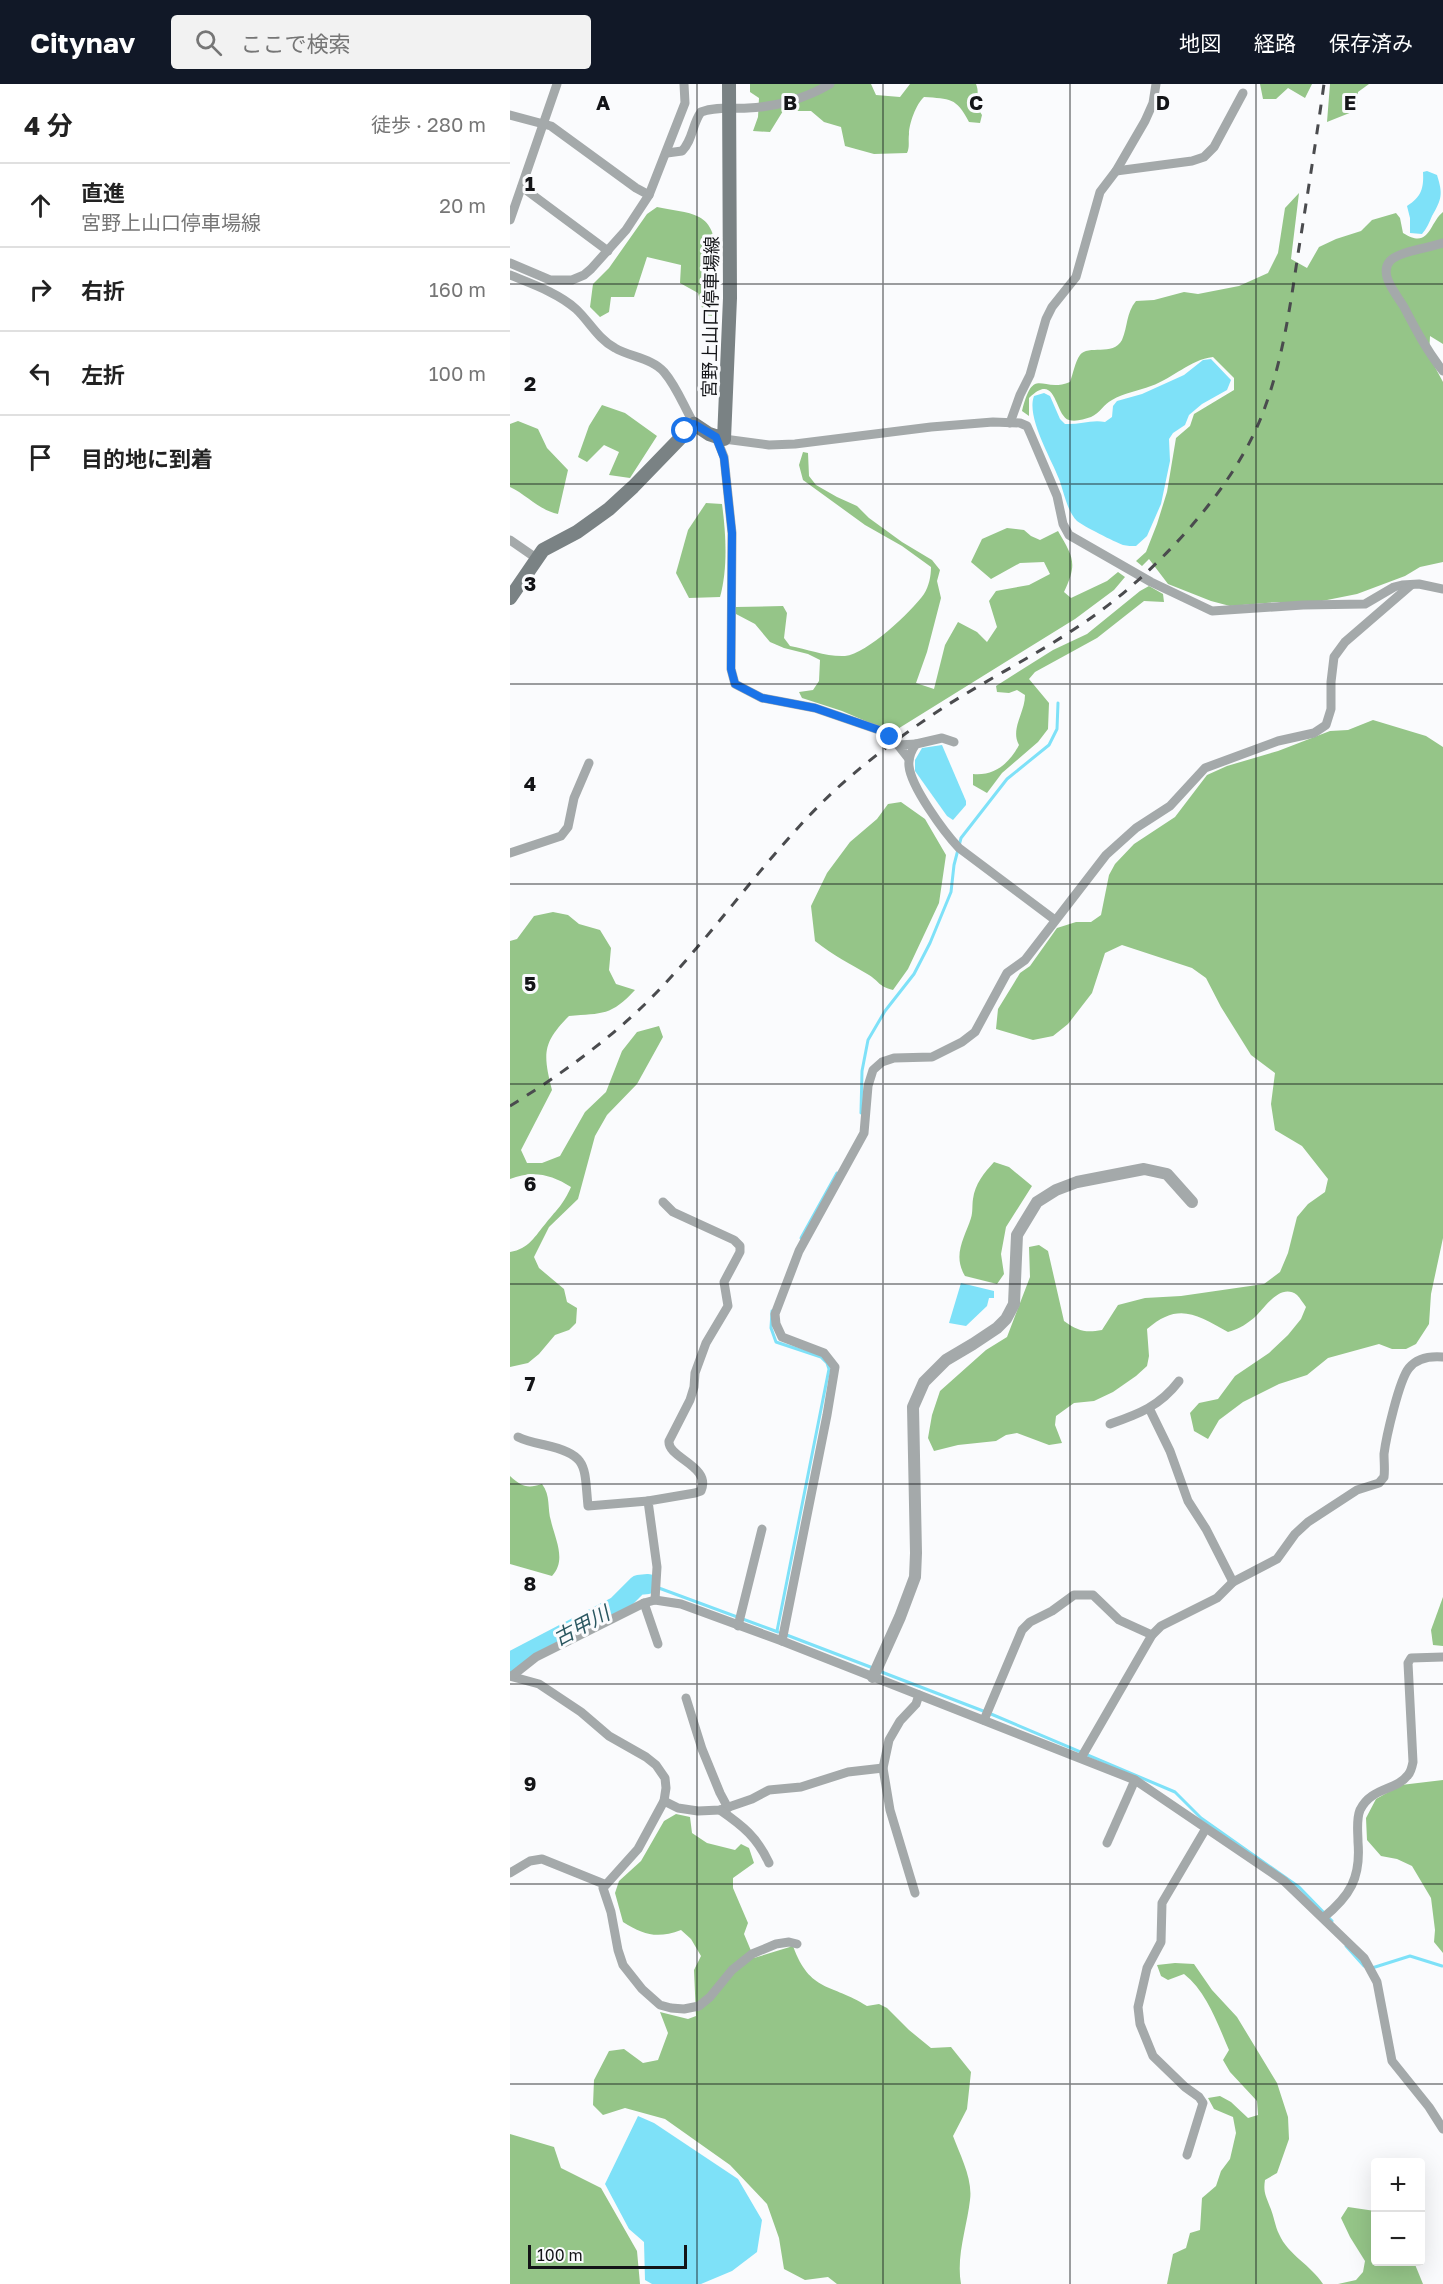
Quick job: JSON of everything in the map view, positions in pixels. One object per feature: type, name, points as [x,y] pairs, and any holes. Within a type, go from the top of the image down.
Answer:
[{"type":"main road","name":"宮野上山口停車場線","points":[[510,598],[536,558],[550,545],[577,532],[609,509],[694,424],[720,438],[730,298],[729,84]]},
{"type":"street","points":[[511,217],[557,84]]},
{"type":"street","points":[[510,263],[550,280],[572,280],[584,275],[626,230],[649,195],[685,103],[684,84]]},
{"type":"street","points":[[667,153],[682,151],[689,144],[701,112],[719,108],[753,108],[800,98],[830,84]]},
{"type":"street","points":[[1010,423],[1030,375],[1046,319],[1052,307],[1077,278],[1100,192],[1116,171],[1145,121],[1153,103],[1156,84]]},
{"type":"street","points":[[1116,171],[1191,161],[1204,157],[1214,147],[1243,93]]},
{"type":"street","points":[[510,115],[544,123],[580,145],[636,189],[649,195]]},
{"type":"street","points":[[522,187],[608,250]]},
{"type":"street","points":[[1443,243],[1397,256],[1388,262],[1386,270],[1394,293],[1403,305],[1426,349],[1443,371]]},
{"type":"street","points":[[510,276],[554,295],[575,308],[613,347],[650,361],[662,370],[674,386],[694,424]]},
{"type":"street","points":[[1055,920],[959,848],[946,835],[912,778],[909,759],[890,737],[879,730],[815,708],[772,701],[735,684],[731,669],[732,533],[720,438],[769,445],[795,444],[931,427],[1010,423],[1027,426],[1057,496],[1069,535],[1138,575],[1200,607],[1212,611],[1303,605],[1365,604],[1394,587],[1411,585],[1443,589]]},
{"type":"street","points":[[510,540],[536,558]]},
{"type":"street","points":[[782,1641],[835,1367],[824,1353],[782,1337],[776,1324],[775,1314],[799,1251],[864,1133],[868,1086],[873,1070],[882,1062],[894,1058],[932,1057],[969,1037],[979,1025],[1007,973],[1026,960],[1106,855],[1136,828],[1170,806],[1204,768],[1278,741],[1314,733],[1326,725],[1331,709],[1334,657],[1345,642],[1411,585]]},
{"type":"street","points":[[898,745],[916,744],[925,740],[942,738],[954,742]]},
{"type":"street","points":[[909,759],[916,744]]},
{"type":"street","points":[[510,853],[561,836],[568,827],[574,798],[589,763]]},
{"type":"street","points":[[873,1677],[915,1577],[913,1407],[924,1382],[946,1360],[981,1339],[1006,1319],[1014,1304],[1017,1235],[1037,1202],[1056,1190],[1077,1182],[1144,1169],[1167,1174],[1192,1202]]},
{"type":"street","points":[[518,1437],[570,1452],[580,1461],[584,1472],[588,1506],[648,1500],[701,1491],[704,1485],[702,1478],[688,1462],[671,1451],[668,1446],[690,1400],[695,1373],[706,1342],[728,1306],[724,1282],[740,1252],[740,1246],[735,1240],[673,1212],[663,1202]]},
{"type":"street","points":[[1081,1758],[1152,1635],[1161,1626],[1217,1598],[1233,1582],[1277,1559],[1295,1534],[1308,1522],[1357,1490],[1379,1483],[1384,1478],[1384,1455],[1388,1435],[1404,1378],[1409,1368],[1418,1360],[1443,1357]]},
{"type":"street","points":[[1110,1424],[1150,1410],[1179,1381]]},
{"type":"street","points":[[1150,1410],[1179,1473],[1188,1500],[1233,1582]]},
{"type":"street","points":[[648,1500],[657,1567],[655,1600]]},
{"type":"street","points":[[738,1626],[762,1529]]},
{"type":"street","points":[[984,1720],[1022,1630],[1030,1622],[1052,1611],[1074,1595],[1094,1595],[1119,1620],[1152,1635]]},
{"type":"street","points":[[511,1676],[536,1657],[644,1603],[655,1600],[681,1604],[782,1641],[1134,1780],[1205,1830],[1284,1881],[1370,1966],[1379,1991],[1392,2061],[1443,2128]]},
{"type":"street","points":[[644,1603],[658,1644]]},
{"type":"street","points":[[1323,1918],[1342,1902],[1350,1891],[1359,1857],[1357,1824],[1360,1811],[1366,1801],[1376,1792],[1402,1780],[1409,1774],[1413,1762],[1408,1663],[1411,1658],[1443,1657]]},
{"type":"street","points":[[511,1676],[539,1684],[581,1712],[609,1736],[656,1765],[665,1778],[664,1802],[638,1850],[604,1884],[603,1888],[623,1965],[642,1989],[660,2005],[684,2009],[699,2006],[710,1997],[732,1970],[752,1954],[776,1944],[789,1942],[797,1944]]},
{"type":"street","points":[[915,1893],[890,1810],[883,1768],[889,1740],[900,1721],[916,1704],[919,1695]]},
{"type":"street","points":[[686,1698],[724,1809],[753,1836],[769,1863]]},
{"type":"street","points":[[664,1802],[678,1808],[698,1811],[724,1809],[769,1790],[801,1787],[848,1772],[883,1768]]},
{"type":"street","points":[[1107,1843],[1134,1780]]},
{"type":"street","points":[[1187,2155],[1203,2103],[1153,2056],[1140,2024],[1138,2007],[1147,1968],[1161,1942],[1162,1903],[1205,1830]]},
{"type":"street","points":[[510,1873],[530,1861],[542,1859],[604,1884]]},
{"type":"green space","points":[[750,84],[871,84],[876,95],[900,97],[910,84],[976,84],[977,101],[982,115],[980,123],[969,122],[960,108],[951,101],[924,97],[918,104],[912,120],[907,153],[874,154],[845,146],[841,127],[824,122],[811,111],[783,111],[770,132],[753,131],[758,117],[759,98],[750,92]]},
{"type":"green space","points":[[1260,84],[1312,84],[1305,98],[1288,88],[1276,99],[1263,99]]},
{"type":"green space","points":[[1330,84],[1369,84],[1358,92],[1357,110],[1327,122]]},
{"type":"green space","points":[[1299,193],[1291,259],[1307,268],[1319,247],[1361,231],[1372,220],[1396,213],[1400,218],[1403,233],[1419,238],[1428,233],[1443,212],[1443,344],[1430,336],[1429,356],[1443,382],[1443,562],[1420,567],[1405,576],[1357,594],[1312,603],[1277,602],[1230,606],[1168,584],[1149,559],[1142,566],[1136,561],[1146,552],[1157,524],[1167,492],[1176,438],[1190,426],[1194,414],[1234,390],[1234,378],[1213,357],[1189,365],[1159,383],[1117,398],[1086,419],[1069,420],[1060,411],[1050,391],[1045,389],[1029,398],[1029,416],[1022,411],[1030,388],[1035,384],[1060,385],[1070,382],[1080,355],[1089,350],[1113,348],[1118,345],[1122,340],[1130,310],[1136,301],[1154,300],[1184,292],[1198,294],[1239,286],[1268,273],[1278,253],[1285,208]]},
{"type":"green space","points":[[657,207],[695,215],[707,224],[713,234],[717,262],[714,316],[704,315],[698,293],[680,283],[681,265],[647,257],[634,297],[611,297],[609,312],[600,317],[590,307],[593,284],[609,268],[647,214]]},
{"type":"green space","points":[[602,405],[625,413],[657,436],[630,478],[609,475],[619,452],[604,445],[587,462],[578,457],[589,426]]},
{"type":"green space","points":[[518,421],[538,429],[547,448],[568,470],[558,514],[545,509],[510,487],[510,424]]},
{"type":"green space","points":[[803,452],[808,453],[809,476],[816,485],[857,506],[869,518],[902,542],[932,560],[940,570],[937,581],[941,598],[927,652],[916,683],[934,689],[945,645],[958,622],[977,632],[987,642],[997,627],[989,601],[996,591],[1029,585],[1050,574],[1044,562],[1020,563],[991,579],[971,562],[982,539],[1007,528],[1024,530],[1040,540],[1058,531],[1072,560],[1071,574],[1064,592],[1071,598],[1107,581],[1118,572],[1125,577],[1114,590],[1075,619],[896,730],[889,731],[842,711],[802,698],[799,692],[813,690],[819,681],[820,660],[770,642],[755,624],[736,614],[736,607],[783,606],[787,613],[784,638],[790,646],[845,656],[854,654],[876,640],[918,602],[926,591],[931,567],[902,546],[865,525],[803,480],[799,465]]},
{"type":"green space","points":[[706,503],[722,504],[726,551],[723,586],[720,597],[689,598],[676,573],[688,530]]},
{"type":"green space","points":[[1149,586],[1163,594],[1164,602],[1144,601],[1097,638],[1035,672],[1029,679],[1049,703],[1048,729],[1038,742],[1002,773],[987,793],[973,785],[973,774],[994,771],[1011,758],[1019,745],[1016,733],[1025,695],[1017,690],[1009,693],[997,692],[996,686],[1053,650],[1087,634]]},
{"type":"green space","points":[[1373,720],[1426,736],[1443,747],[1443,1238],[1431,1294],[1429,1324],[1416,1344],[1406,1349],[1392,1349],[1379,1344],[1328,1358],[1307,1375],[1279,1384],[1243,1402],[1219,1420],[1208,1439],[1194,1431],[1190,1413],[1199,1403],[1218,1399],[1235,1376],[1269,1353],[1301,1319],[1306,1307],[1297,1295],[1285,1292],[1274,1297],[1247,1323],[1228,1332],[1196,1316],[1178,1313],[1158,1321],[1147,1329],[1149,1356],[1147,1366],[1136,1376],[1113,1392],[1094,1401],[1074,1403],[1056,1416],[1055,1425],[1062,1443],[1049,1445],[1017,1433],[1006,1435],[996,1441],[958,1445],[934,1451],[928,1438],[932,1415],[940,1391],[986,1350],[1007,1337],[1030,1277],[1029,1247],[1039,1245],[1048,1251],[1064,1321],[1086,1331],[1102,1330],[1118,1305],[1145,1298],[1181,1296],[1264,1284],[1280,1272],[1288,1253],[1297,1217],[1308,1204],[1325,1192],[1328,1179],[1302,1146],[1275,1130],[1271,1104],[1275,1073],[1251,1055],[1206,978],[1192,968],[1122,945],[1105,953],[1092,993],[1068,1024],[1053,1036],[1033,1040],[996,1029],[998,1009],[1020,973],[1030,966],[1057,928],[1076,922],[1091,922],[1101,915],[1109,875],[1115,864],[1134,844],[1175,817],[1207,775],[1330,731],[1348,730]]},
{"type":"green space","points":[[901,802],[925,819],[946,855],[939,903],[908,969],[893,990],[815,941],[811,906],[827,873],[850,842],[877,819],[888,804]]},
{"type":"green space","points":[[553,912],[568,915],[579,924],[600,930],[611,948],[609,970],[616,984],[635,990],[619,1005],[606,1012],[569,1016],[549,1042],[546,1058],[552,1090],[521,1150],[527,1163],[542,1163],[560,1156],[585,1112],[606,1092],[622,1051],[637,1032],[659,1026],[663,1037],[637,1084],[607,1115],[595,1136],[578,1199],[549,1227],[534,1257],[539,1268],[564,1289],[567,1302],[577,1308],[576,1323],[569,1330],[555,1335],[528,1363],[510,1367],[510,1252],[522,1248],[531,1241],[560,1206],[571,1187],[549,1176],[534,1174],[510,1179],[510,941],[517,939],[534,916]]},
{"type":"green space","points":[[994,1162],[1009,1167],[1032,1186],[1006,1227],[1001,1254],[1004,1274],[997,1284],[965,1276],[960,1261],[961,1246],[972,1216],[976,1188]]},
{"type":"green space","points":[[510,1476],[524,1486],[542,1484],[545,1489],[559,1556],[559,1563],[552,1576],[510,1564]]},
{"type":"green space","points":[[1443,1597],[1443,1646],[1433,1645],[1431,1630]]},
{"type":"green space","points":[[1443,1780],[1443,1953],[1434,1942],[1435,1930],[1431,1898],[1412,1866],[1397,1859],[1381,1856],[1367,1840],[1366,1818],[1376,1799],[1401,1785]]},
{"type":"green space","points":[[676,1814],[690,1817],[692,1833],[707,1843],[735,1850],[741,1844],[749,1848],[754,1863],[733,1878],[733,1888],[748,1923],[744,1934],[754,1958],[793,1946],[800,1961],[814,1980],[867,2006],[879,2004],[887,2008],[931,2048],[951,2047],[971,2072],[967,2109],[953,2136],[970,2184],[969,2210],[960,2263],[961,2284],[837,2284],[828,2277],[805,2280],[784,2269],[779,2238],[767,2204],[730,2165],[665,2119],[625,2108],[603,2115],[593,2105],[594,2080],[609,2051],[624,2049],[643,2063],[658,2060],[668,2033],[660,2012],[688,2019],[696,2016],[694,1970],[701,1956],[691,1939],[681,1930],[658,1935],[644,1933],[623,1922],[615,1893],[619,1881],[641,1861],[664,1821]]},
{"type":"green space","points":[[1194,1964],[1212,1990],[1237,2017],[1277,2083],[1288,2117],[1289,2139],[1277,2173],[1265,2180],[1265,2194],[1283,2241],[1323,2284],[1167,2284],[1173,2254],[1186,2248],[1190,2233],[1200,2230],[1202,2198],[1216,2186],[1221,2171],[1230,2159],[1236,2133],[1233,2117],[1214,2109],[1208,2098],[1220,2096],[1231,2102],[1248,2118],[1258,2115],[1257,2101],[1230,2072],[1223,2060],[1229,2050],[1211,2009],[1199,1990],[1184,1974],[1168,1980],[1161,1976],[1157,1965]]},
{"type":"green space","points":[[510,2134],[554,2147],[561,2168],[601,2188],[637,2251],[640,2284],[510,2284]]},
{"type":"green space","points":[[1348,2207],[1371,2210],[1371,2266],[1416,2266],[1423,2284],[1338,2284],[1356,2280],[1363,2272],[1365,2261],[1341,2218]]},
{"type":"water","points":[[1427,171],[1437,175],[1441,192],[1440,201],[1422,234],[1410,233],[1407,206],[1418,196],[1422,188],[1423,172]]},
{"type":"water","points":[[1211,359],[1231,380],[1227,390],[1202,404],[1189,415],[1185,425],[1173,433],[1169,439],[1170,461],[1161,504],[1147,536],[1136,546],[1123,545],[1077,521],[1068,507],[1059,479],[1040,438],[1033,415],[1034,396],[1044,393],[1050,396],[1060,419],[1065,424],[1105,422],[1112,417],[1113,406],[1117,401],[1142,394],[1184,375],[1203,360]]},
{"type":"water","points":[[942,745],[966,801],[966,805],[953,820],[947,816],[915,771],[915,760],[922,748]]},
{"type":"water","points":[[961,1283],[994,1291],[994,1298],[989,1298],[987,1306],[966,1326],[949,1323]]},
{"type":"water","points":[[638,2116],[654,2123],[738,2179],[762,2220],[757,2252],[732,2271],[701,2284],[652,2284],[645,2280],[644,2242],[629,2229],[605,2184]]},
{"type":"waterway","points":[[861,1113],[862,1071],[868,1040],[885,1011],[914,974],[930,943],[951,892],[954,865],[961,838],[1007,779],[1049,745],[1057,729],[1058,703]]},
{"type":"waterway","points":[[801,1238],[837,1173]]},
{"type":"waterway","points":[[772,1311],[771,1328],[776,1342],[821,1357],[829,1369],[777,1631]]},
{"type":"waterway","points":[[648,1584],[778,1632]]},
{"type":"waterway","name":"古甲川","points":[[510,1662],[617,1606],[638,1585],[648,1584]]},
{"type":"waterway","points":[[784,1634],[873,1668]]},
{"type":"waterway","points":[[879,1671],[991,1714],[1175,1792],[1201,1818],[1299,1887],[1332,1921]]},
{"type":"waterway","points":[[1346,1946],[1364,1966]]},
{"type":"waterway","points":[[1372,1968],[1410,1956],[1442,1966]]},
{"type":"railway","points":[[510,1106],[579,1060],[642,1007],[691,954],[784,843],[834,791],[890,745],[934,714],[1068,633],[1111,603],[1163,557],[1211,502],[1249,444],[1275,376],[1292,295],[1324,84]]},
{"type":"route","points":[[685,431],[694,424],[716,437],[724,458],[732,533],[731,669],[735,684],[762,698],[815,708],[879,730],[890,737]]}]
